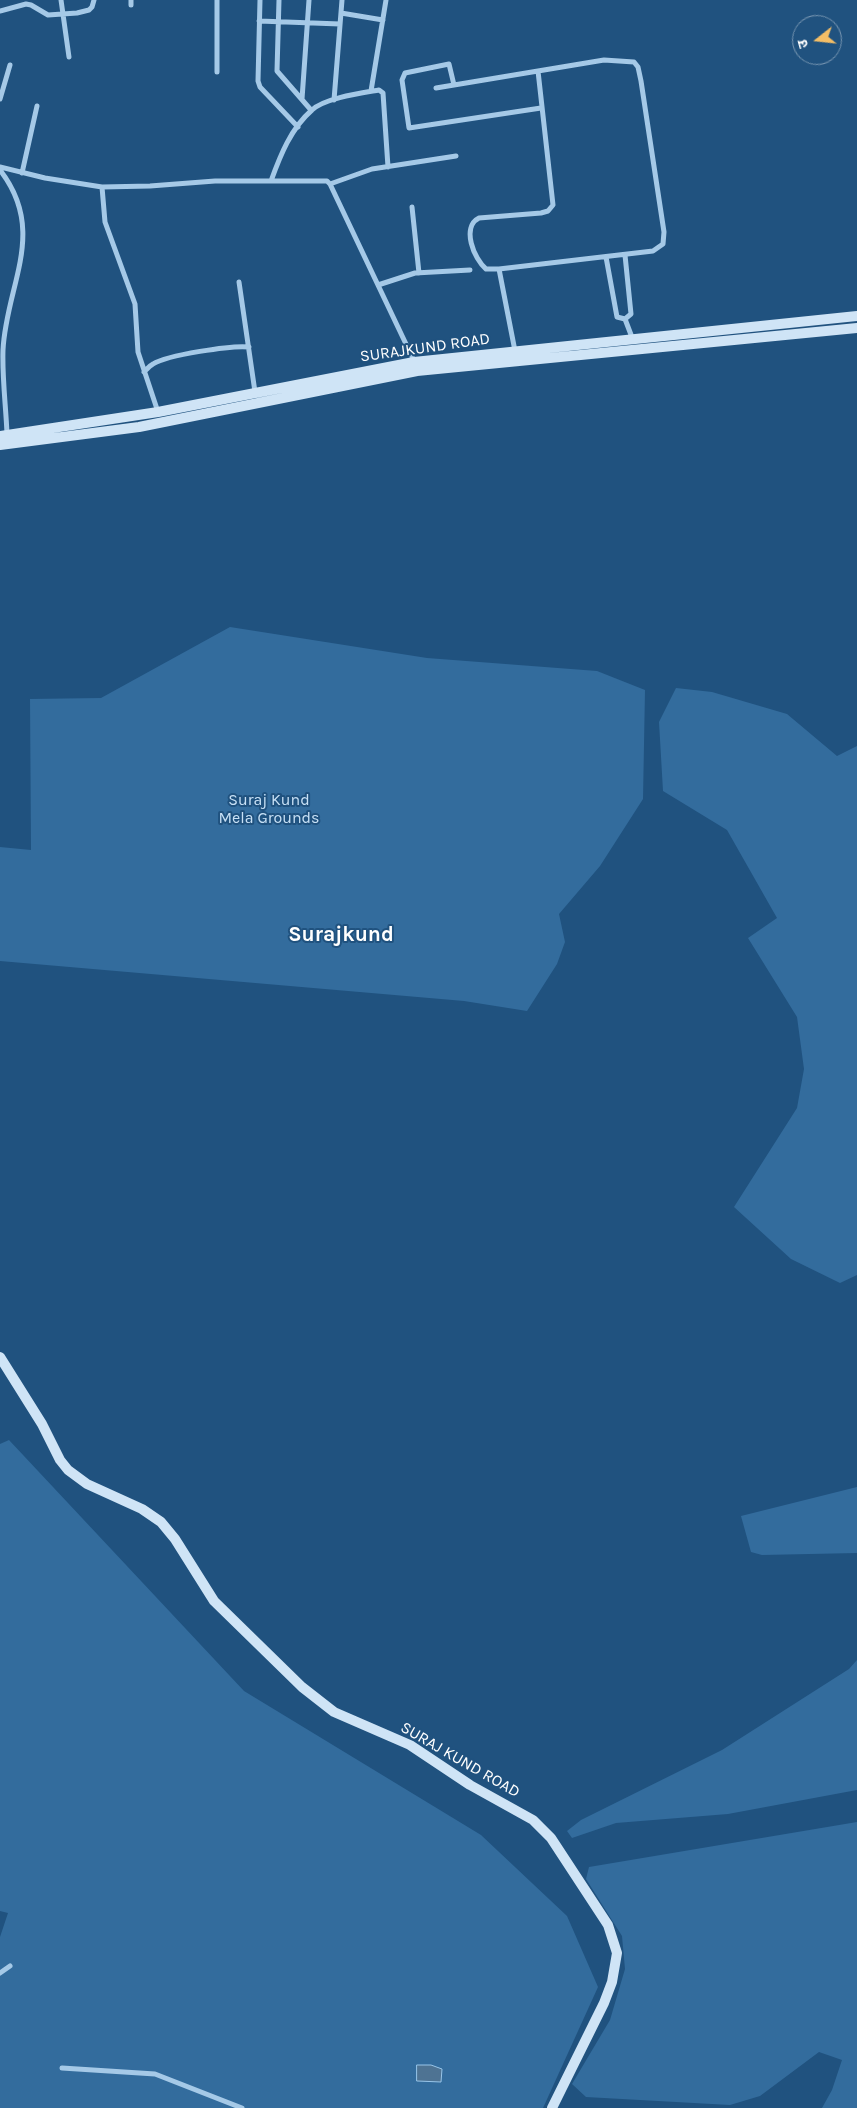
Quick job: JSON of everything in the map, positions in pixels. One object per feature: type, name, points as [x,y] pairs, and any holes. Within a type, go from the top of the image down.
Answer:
[{"type":"main road","name":"SURAJKUND ROAD","points":[[497,358],[514,351],[857,316]]},
{"type":"main road","name":"SURAJKUND ROAD","points":[[3,440],[255,392],[416,366],[497,358],[636,350],[857,328]]},
{"type":"main road","name":"SURAJKUND ROAD","points":[[3,440],[139,427],[416,366]]},
{"type":"main road","name":"SURAJ KUND ROAD","points":[[0,1357],[42,1424],[60,1460],[68,1470],[87,1484],[142,1509],[161,1522],[175,1539],[214,1601],[302,1687],[334,1712],[410,1745],[470,1785],[533,1820],[552,1838],[608,1925],[617,1953],[612,1982],[604,2003],[552,2108]]},
{"type":"street","points":[[61,0],[69,57]]},
{"type":"street","points":[[0,11],[31,5],[43,13],[63,14],[89,10],[94,0]]},
{"type":"street","points":[[217,0],[217,72]]},
{"type":"street","points":[[260,0],[258,81],[261,90],[298,127]]},
{"type":"street","points":[[280,0],[277,71],[312,110]]},
{"type":"street","points":[[302,100],[309,0]]},
{"type":"street","points":[[334,100],[342,0]]},
{"type":"street","points":[[370,92],[386,0]]},
{"type":"street","points":[[341,13],[383,20]]},
{"type":"street","points":[[259,21],[340,24]]},
{"type":"street","points":[[436,88],[538,71],[604,60],[634,62],[638,67],[662,219],[663,244],[653,251],[500,269],[486,269],[480,264],[472,249],[470,227],[473,221],[480,218],[541,213],[548,211],[553,205],[538,71]]},
{"type":"street","points":[[0,99],[10,64]]},
{"type":"street","points":[[454,85],[449,64],[405,73],[402,80],[409,128],[542,108]]},
{"type":"street","points":[[271,181],[280,158],[298,127],[312,110],[334,100],[379,90],[383,93],[388,167]]},
{"type":"street","points":[[22,173],[37,106]]},
{"type":"street","points":[[330,184],[366,171],[456,156]]},
{"type":"street","points":[[0,168],[102,186],[150,186],[209,181],[324,180],[330,184],[416,366]]},
{"type":"street","points":[[0,168],[20,210],[24,248],[5,332],[3,352],[3,440]]},
{"type":"street","points":[[102,186],[104,222],[135,304],[138,352],[158,412]]},
{"type":"street","points":[[412,207],[419,273]]},
{"type":"street","points":[[625,255],[631,314],[625,319]]},
{"type":"street","points":[[606,258],[617,317],[625,319]]},
{"type":"street","points":[[500,269],[514,351]]},
{"type":"street","points":[[378,285],[399,277],[419,273],[470,270]]},
{"type":"street","points":[[239,282],[255,392]]},
{"type":"street","points":[[625,319],[636,350]]},
{"type":"street","points":[[144,372],[154,363],[192,353],[234,346],[249,347]]},
{"type":"street","points":[[0,1973],[10,1966]]},
{"type":"street","points":[[62,2068],[155,2074],[242,2108]]},
{"type":"green space","name":"Suraj Kund Mela Grounds","points":[[230,627],[427,658],[597,671],[645,690],[643,799],[600,866],[559,914],[565,942],[557,964],[527,1011],[464,1001],[0,961],[0,847],[31,850],[30,699],[101,698]]},
{"type":"green space","points":[[676,688],[712,692],[787,714],[837,756],[857,746],[857,1275],[840,1283],[791,1259],[734,1207],[797,1108],[804,1069],[797,1017],[748,938],[777,918],[727,830],[663,791],[659,722]]},
{"type":"green space","points":[[9,1440],[244,1691],[481,1835],[567,1916],[598,1987],[543,2108],[0,2108],[0,1937],[8,1913],[0,1911],[0,1444]]},
{"type":"green space","points":[[857,1487],[857,1553],[762,1555],[751,1552],[741,1516]]},
{"type":"green space","points":[[857,1660],[857,1790],[728,1814],[616,1823],[572,1838],[567,1831],[581,1820],[722,1750],[849,1669]]},
{"type":"green space","points":[[857,1822],[857,2108],[822,2108],[832,2090],[842,2060],[819,2052],[760,2096],[730,2105],[586,2097],[572,2084],[610,2020],[625,1969],[622,1936],[586,1879],[589,1867]]},
{"type":"shaded area","points":[[417,2065],[431,2065],[442,2069],[441,2082],[417,2081]]},
{"type":"district","name":"Surajkund","points":[[341,935]]}]
